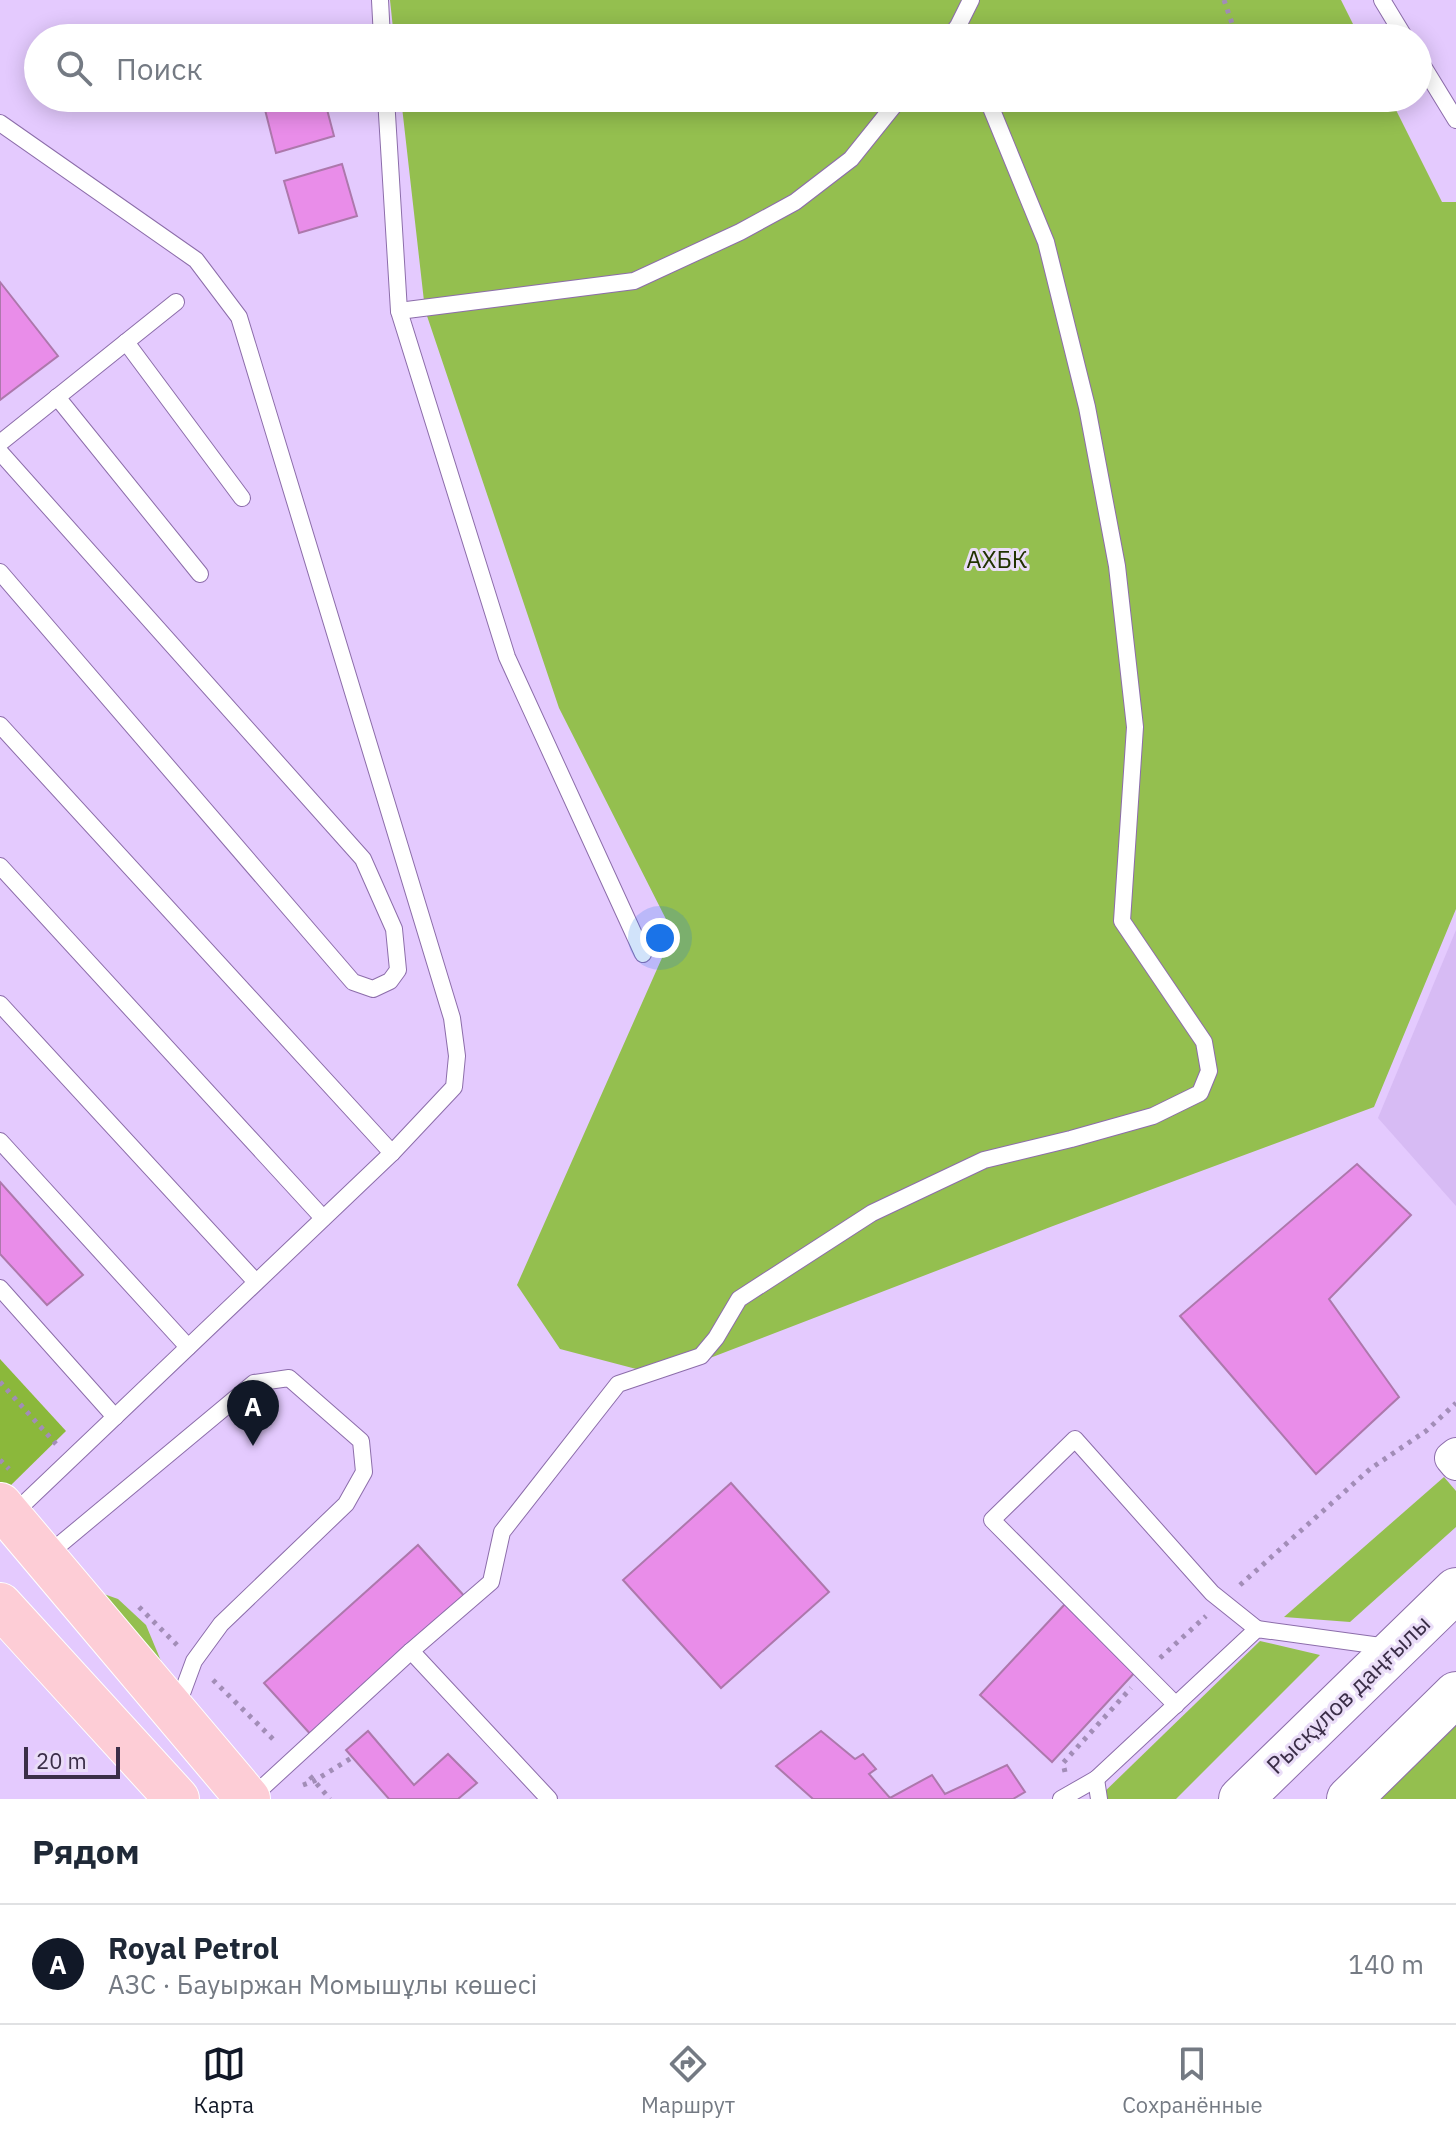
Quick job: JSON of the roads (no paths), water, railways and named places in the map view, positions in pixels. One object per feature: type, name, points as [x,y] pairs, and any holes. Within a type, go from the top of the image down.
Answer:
[{"type":"main road","points":[[14,1506],[45,1557],[249,1799]]},
{"type":"main road","name":"Рысқұлов даңғылы","points":[[1241,1799],[1456,1590]]},
{"type":"main road","points":[[0,1605],[177,1799]]},
{"type":"main road","points":[[1349,1799],[1456,1694]]},
{"type":"street","points":[[1456,1454],[1451,1458],[1456,1464]]},
{"type":"lane","points":[[380,0],[381,24]]},
{"type":"lane","points":[[960,24],[971,0]]},
{"type":"lane","points":[[1382,0],[1397,24]]},
{"type":"lane","points":[[1432,81],[1456,120]]},
{"type":"lane","points":[[387,112],[399,311],[507,657],[643,954]]},
{"type":"lane","points":[[399,311],[634,281],[740,232],[795,202],[851,159],[889,112]]},
{"type":"lane","points":[[249,1799],[491,1582],[502,1532],[618,1384],[701,1356],[716,1338],[739,1299],[872,1213],[984,1160],[1153,1116],[1200,1093],[1209,1071],[1204,1042],[1122,921],[1135,727],[1117,566],[1087,407],[1046,242],[993,112]]},
{"type":"lane","points":[[0,123],[196,260],[239,317],[452,1018],[457,1056],[454,1087],[392,1153],[115,1417],[14,1506]]},
{"type":"lane","points":[[0,443],[176,302]]},
{"type":"lane","points":[[126,342],[242,498]]},
{"type":"lane","points":[[57,397],[200,574]]},
{"type":"lane","points":[[0,452],[363,859],[394,929],[398,970],[390,981],[373,989],[353,982],[0,572]]},
{"type":"lane","points":[[0,725],[392,1153]]},
{"type":"lane","points":[[0,866],[323,1218]]},
{"type":"lane","points":[[0,1004],[256,1282]]},
{"type":"lane","points":[[0,1141],[188,1347]]},
{"type":"lane","points":[[0,1288],[115,1417]]},
{"type":"lane","points":[[45,1557],[254,1383],[289,1378],[361,1441],[364,1472],[346,1504],[221,1624],[194,1661],[175,1712]]},
{"type":"lane","points":[[1176,1705],[992,1520],[1075,1439],[1212,1593],[1257,1629],[1394,1648]]},
{"type":"lane","points":[[1061,1799],[1096,1779],[1257,1629]]},
{"type":"lane","points":[[411,1651],[549,1799]]},
{"type":"lane","points":[[1096,1779],[1099,1799]]},
{"type":"place","name":"Royal Petrol","points":[[253,1446]]},
{"type":"park label","name":"АХБК","points":[[997,559]]}]
